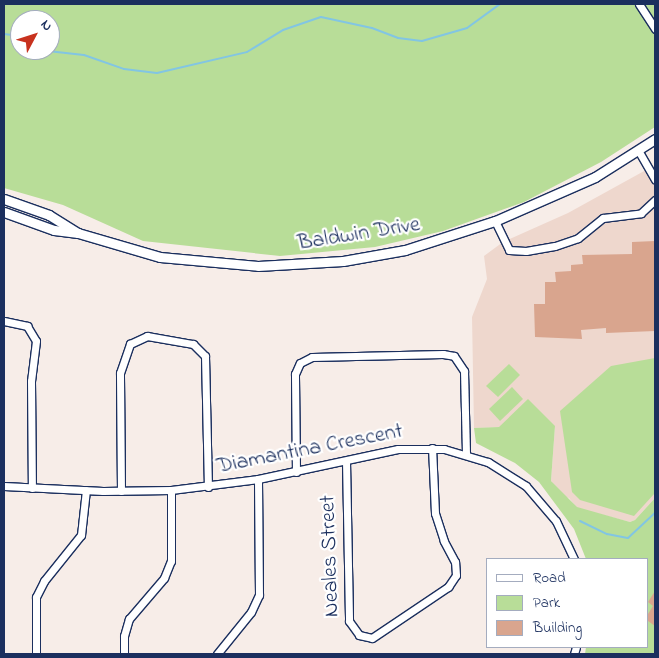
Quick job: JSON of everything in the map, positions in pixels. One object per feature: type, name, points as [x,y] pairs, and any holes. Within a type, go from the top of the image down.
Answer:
[{"type":"main road","name":"Baldwin Drive","points":[[4,212],[54,230],[78,233],[160,257],[258,266],[343,261],[405,250],[495,221],[595,177],[653,141]]},
{"type":"main road","name":"Baldwin Drive","points":[[4,199],[49,215],[78,233]]},
{"type":"street","points":[[639,4],[655,30]]},
{"type":"street","points":[[638,150],[655,179]]},
{"type":"street","points":[[495,221],[509,250],[526,251],[555,246],[578,238],[603,218],[641,212],[654,206]]},
{"type":"street","points":[[4,321],[27,326],[36,341],[31,381],[32,488]]},
{"type":"street","points":[[120,492],[120,373],[130,344],[148,336],[193,344],[205,356],[208,487]]},
{"type":"street","points":[[296,472],[294,374],[300,363],[312,356],[443,354],[454,356],[464,371],[466,454]]},
{"type":"street","name":"Diamantina Crescent","points":[[4,486],[120,492],[208,487],[258,480],[398,449],[432,448],[466,454],[498,467],[534,494],[559,526],[574,558]]},
{"type":"street","name":"Neales Street","points":[[346,461],[349,621],[359,635],[372,638],[448,587],[456,576],[455,562],[444,541],[435,513],[432,448]]},
{"type":"street","points":[[217,654],[251,612],[259,595],[258,480]]},
{"type":"street","points":[[36,654],[38,592],[81,535],[86,490]]},
{"type":"street","points":[[124,654],[124,636],[129,619],[164,578],[171,561],[171,490]]},
{"type":"shaded area","points":[[655,165],[655,498],[635,520],[630,522],[577,508],[569,498],[562,496],[551,481],[555,426],[474,428],[472,317],[487,279],[484,256],[503,242],[568,213]]},
{"type":"green space","points":[[4,4],[655,4],[655,127],[601,162],[524,202],[443,231],[375,247],[280,256],[143,241],[63,205],[4,188]]},
{"type":"green space","points":[[655,358],[655,493],[634,516],[580,500],[572,492],[560,411],[611,366]]},
{"type":"green space","points":[[509,364],[520,375],[498,397],[486,386]]},
{"type":"green space","points":[[512,387],[523,399],[500,421],[489,409]]},
{"type":"green space","points":[[528,399],[555,426],[551,481],[577,507],[630,522],[635,520],[655,498],[655,654],[585,654],[586,648],[649,648],[649,558],[586,558],[574,529],[539,482],[515,463],[476,443],[474,428],[499,427]]},
{"type":"building","points":[[655,241],[655,331],[606,333],[606,328],[581,330],[582,339],[535,337],[534,304],[545,304],[545,282],[556,282],[555,272],[571,271],[571,265],[583,264],[582,255],[632,254],[632,242]]},
{"type":"building","points":[[655,591],[655,626],[649,622],[649,612],[653,606],[649,600]]},
{"type":"waterway","points":[[60,52],[84,55],[124,69],[157,73],[247,52],[283,30],[321,17],[372,28],[398,38],[422,41],[467,28],[500,4]]},
{"type":"waterway","points":[[4,34],[10,35]]},
{"type":"waterway","points":[[580,521],[607,534],[628,538],[655,513]]}]
